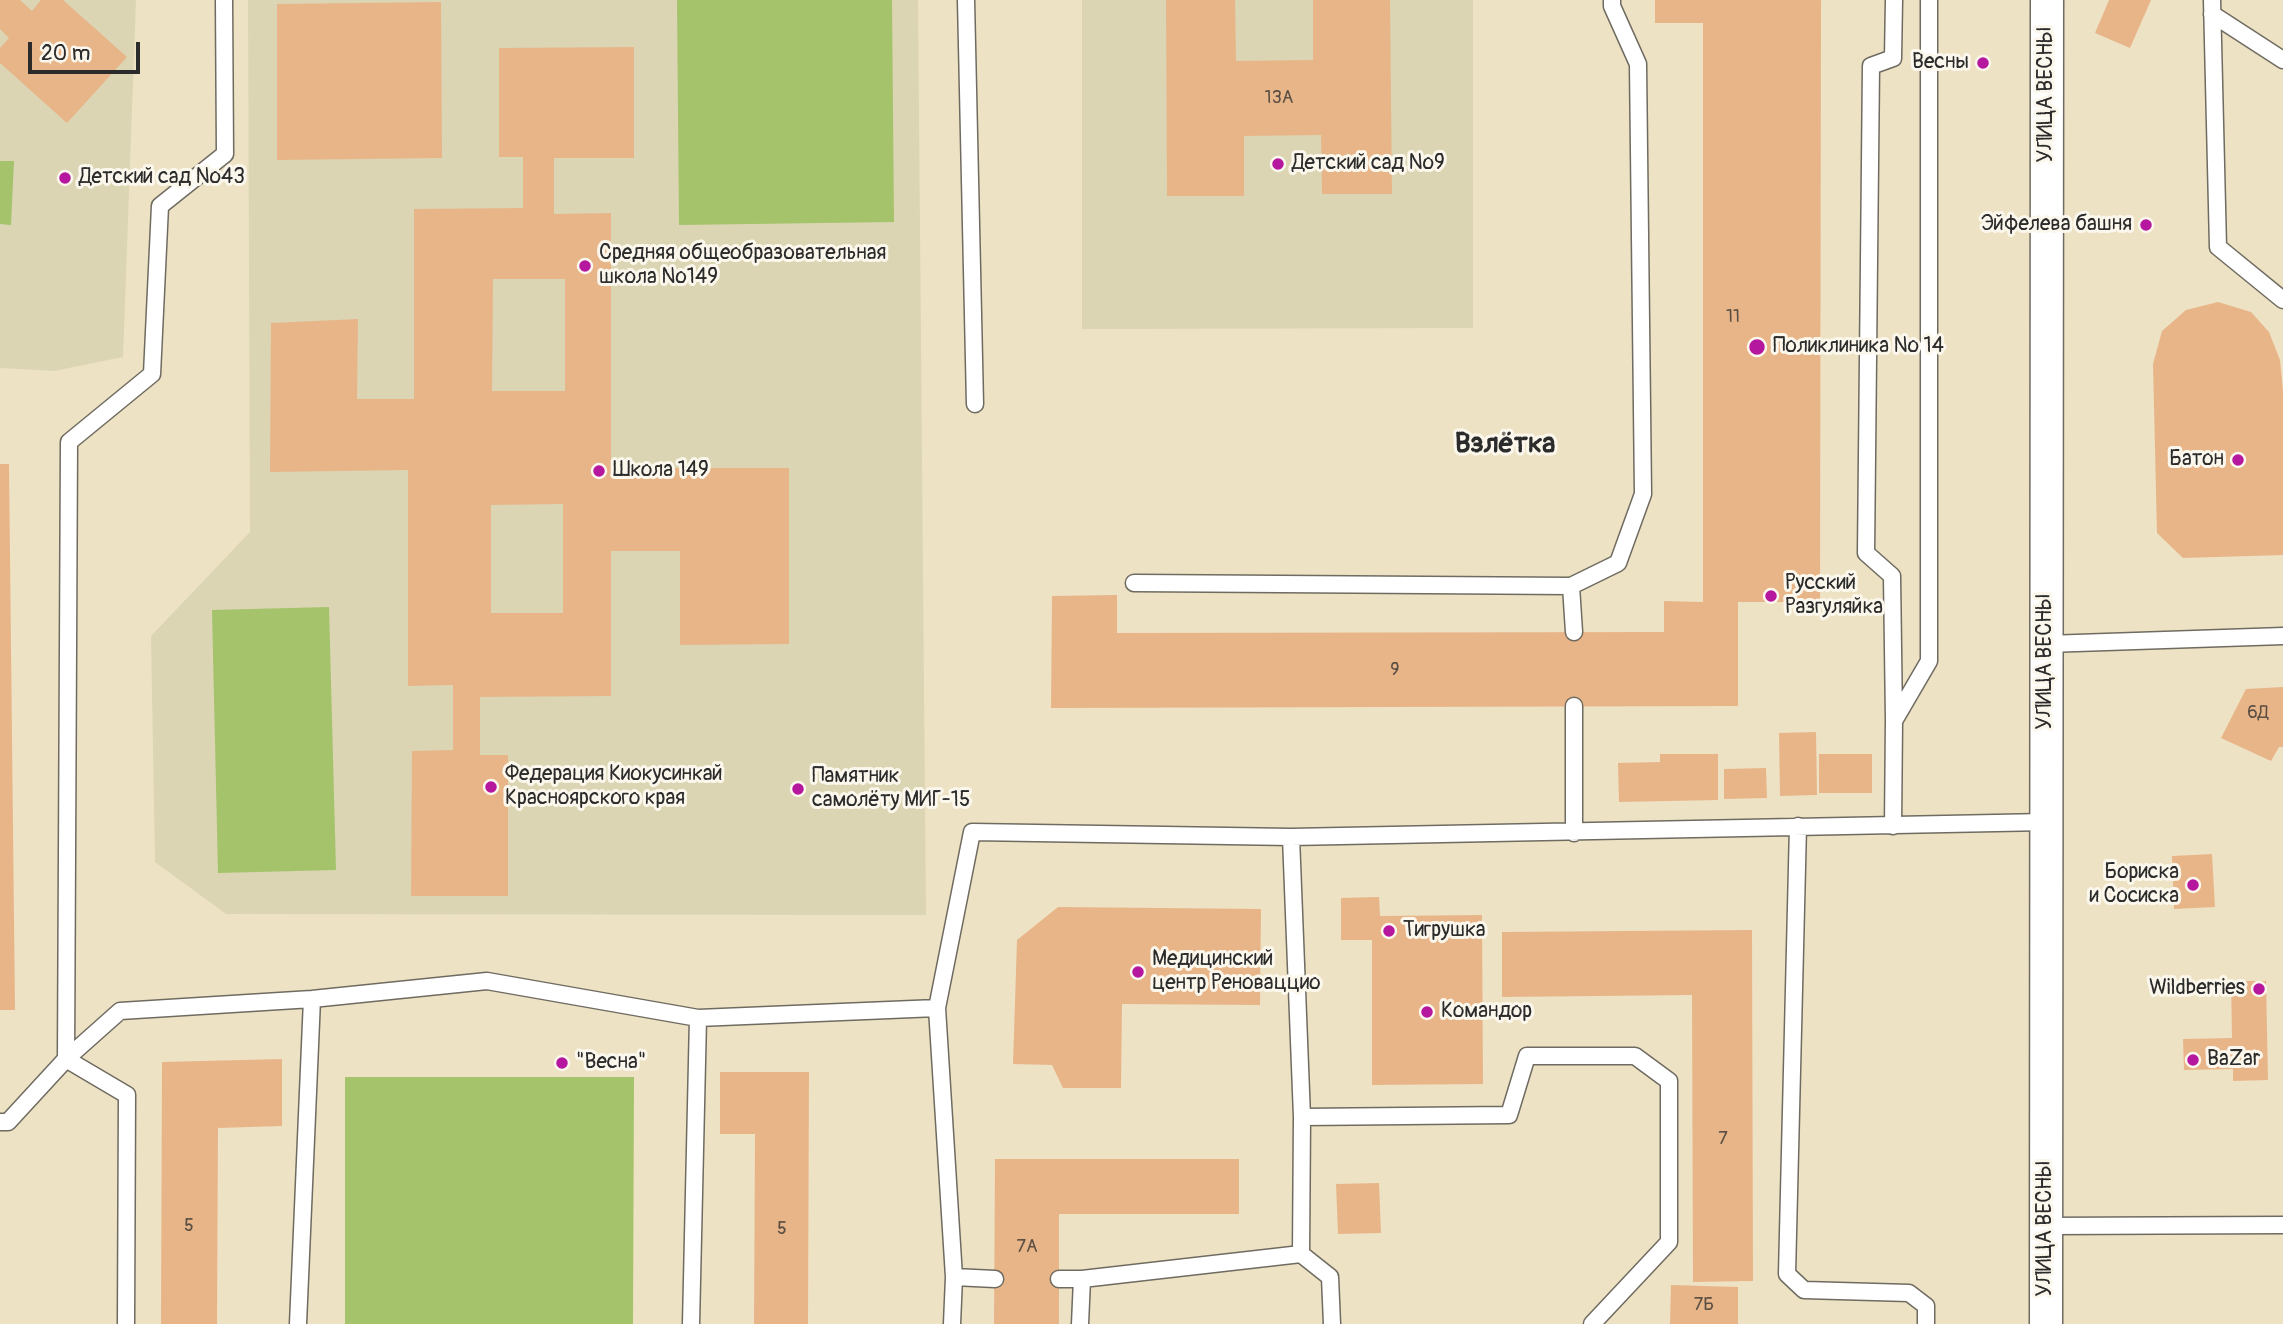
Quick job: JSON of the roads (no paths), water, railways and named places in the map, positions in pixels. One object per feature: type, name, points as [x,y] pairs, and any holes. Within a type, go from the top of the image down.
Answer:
[{"type":"street","name":"УЛИЦА ВЕСНЫ","points":[[2046,1324],[2047,0]]},
{"type":"lane","points":[[66,1059],[69,442],[152,374],[160,206],[225,154],[224,0]]},
{"type":"lane","points":[[966,0],[975,404]]},
{"type":"lane","points":[[1134,583],[1571,586],[1618,563],[1643,494],[1638,64],[1612,6],[1612,0]]},
{"type":"lane","points":[[1893,826],[1892,576],[1866,553],[1866,539],[1871,66],[1893,58],[1894,0]]},
{"type":"lane","points":[[1894,721],[1929,661],[1928,0]]},
{"type":"lane","points":[[2212,7],[2280,53]]},
{"type":"lane","points":[[2212,7],[2218,247],[2283,300]]},
{"type":"lane","points":[[1571,586],[1574,632]]},
{"type":"lane","points":[[2047,644],[2283,636]]},
{"type":"lane","points":[[1574,706],[1574,833]]},
{"type":"lane","points":[[953,1324],[954,1276],[937,1008],[972,832],[1291,837],[2046,822]]},
{"type":"lane","points":[[1798,826],[1787,1274],[1804,1290],[1909,1293],[1926,1306],[1926,1324]]},
{"type":"lane","points":[[1291,837],[1302,1117],[1301,1254]]},
{"type":"lane","points":[[0,1122],[8,1122],[66,1059],[120,1011],[312,999],[486,981],[698,1018],[937,1008]]},
{"type":"lane","points":[[298,1324],[312,999]]},
{"type":"lane","points":[[691,1324],[698,1018]]},
{"type":"lane","points":[[1302,1117],[1509,1115],[1527,1056],[1635,1056],[1669,1081],[1669,1242],[1592,1324]]},
{"type":"lane","points":[[66,1059],[127,1095],[126,1324]]},
{"type":"lane","points":[[2046,1226],[2283,1225]]},
{"type":"lane","points":[[1059,1279],[1082,1279],[1301,1254],[1330,1277],[1332,1324]]},
{"type":"lane","points":[[954,1276],[995,1279]]},
{"type":"lane","points":[[1080,1324],[1082,1279]]},
{"type":"place","name":"Весны","points":[[1983,63]]},
{"type":"place","name":"Детский сад №9","points":[[1278,164]]},
{"type":"place","name":"Детский сад №43","points":[[65,178]]},
{"type":"place","name":"Эйфелева башня","points":[[2146,225]]},
{"type":"place","name":"Средняя общеобразовательная школа №149","points":[[585,266]]},
{"type":"place","name":"Поликлиника № 14","points":[[1757,347]]},
{"type":"place","name":"Батон","points":[[2238,460]]},
{"type":"place","name":"Школа 149","points":[[599,471]]},
{"type":"place","name":"Русский Разгуляйка","points":[[1771,596]]},
{"type":"place","name":"Федерация Киокусинкай Красноярского края","points":[[491,787]]},
{"type":"place","name":"Памятник самолёту МИГ-15","points":[[798,789]]},
{"type":"place","name":"Бориска и Сосиска","points":[[2193,885]]},
{"type":"place","name":"Тигрушка","points":[[1389,931]]},
{"type":"place","name":"Медицинский центр Реноваццио","points":[[1138,972]]},
{"type":"place","name":"Wildberries","points":[[2259,989]]},
{"type":"place","name":"Командор","points":[[1427,1012]]},
{"type":"place","name":"BaZar","points":[[2193,1060]]},
{"type":"place","name":"\"Весна\"","points":[[562,1063]]},
{"type":"district","name":"Взлётка","points":[[1505,445]]}]
